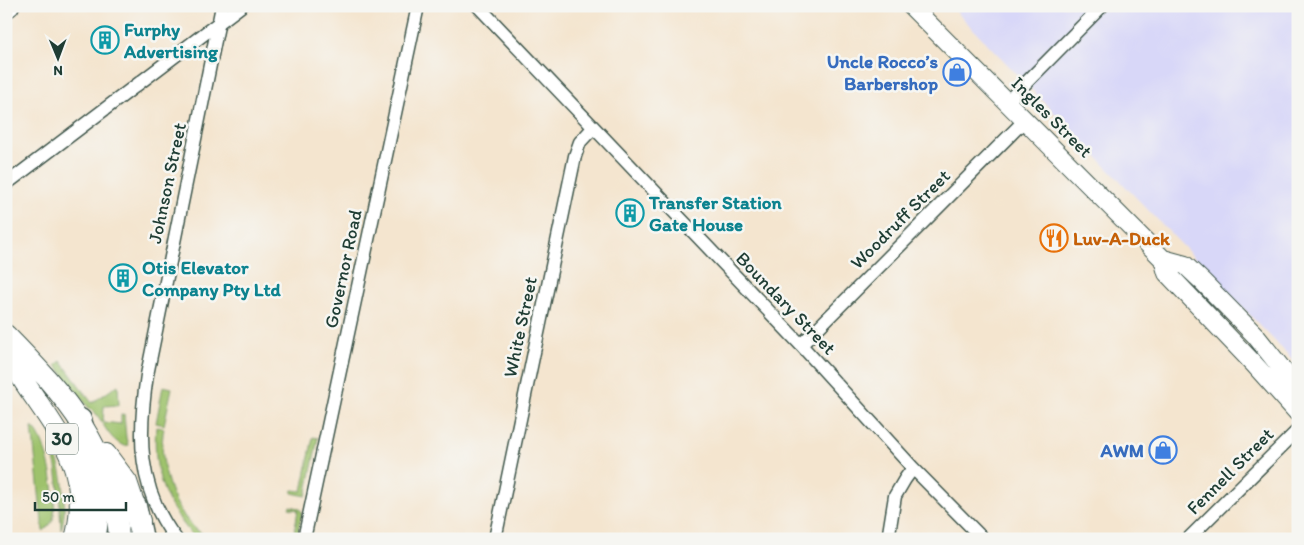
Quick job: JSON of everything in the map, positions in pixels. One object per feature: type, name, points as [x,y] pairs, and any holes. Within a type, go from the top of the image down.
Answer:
[{"type":"highway","points":[[84,427],[97,477],[98,510],[94,539]]},
{"type":"highway","points":[[135,506],[142,539]]},
{"type":"main road","name":"30","points":[[6,335],[42,371],[84,427],[110,482],[114,495],[119,539]]},
{"type":"main road","name":"30","points":[[6,352],[19,376],[60,436],[72,461],[79,505],[75,539]]},
{"type":"main road","points":[[84,427],[127,482],[147,539]]},
{"type":"street","name":"Johnson Street","points":[[176,539],[166,525],[148,487],[142,460],[141,424],[147,375],[222,6]]},
{"type":"street","points":[[6,184],[241,6]]},
{"type":"street","name":"Governor Road","points":[[304,539],[418,6]]},
{"type":"street","name":"Boundary Street","points":[[478,6],[983,539]]},
{"type":"street","name":"Ingles Street","points":[[911,6],[1163,258],[1185,265],[1256,335],[1298,388]]},
{"type":"street","points":[[1007,102],[1102,6]]},
{"type":"street","name":"Woodruff Street","points":[[801,345],[1025,120]]},
{"type":"street","name":"White Street","points":[[495,539],[575,156],[580,142],[593,128]]},
{"type":"street","name":"Ingles Street","points":[[1163,258],[1167,273],[1298,413]]},
{"type":"street","points":[[1223,331],[1236,316]]},
{"type":"street","name":"Fennell Street","points":[[1188,539],[1298,430]]},
{"type":"street","points":[[888,539],[895,496],[904,480],[914,468]]},
{"type":"shaded area","points":[[951,6],[1298,6],[1298,365]]},
{"type":"green space","points":[[61,361],[92,403],[118,385],[119,405],[104,406],[103,422],[121,424],[121,415],[124,414],[128,445],[124,446],[117,442],[97,415],[88,407],[56,365]]},
{"type":"green space","points":[[163,386],[172,388],[164,425],[156,423]]},
{"type":"green space","points":[[32,427],[37,433],[47,456],[53,485],[53,519],[43,531]]},
{"type":"green space","points":[[156,427],[164,428],[164,464],[175,501],[190,524],[209,539],[196,539],[176,514],[169,501],[163,487],[156,459]]},
{"type":"green space","points":[[313,437],[318,438],[306,496],[292,493],[293,490],[302,491]]},
{"type":"green space","points":[[51,447],[59,464],[64,487],[64,511],[61,530],[59,490]]},
{"type":"green space","points":[[290,506],[299,508],[302,512],[297,539],[293,539],[298,510],[289,508]]},
{"type":"place","name":"Furphy Advertising","points":[[105,40]]},
{"type":"place","name":"Uncle Rocco’s Barbershop","points":[[957,72]]},
{"type":"place","name":"Transfer Station Gate House","points":[[630,213]]},
{"type":"place","name":"Luv-A-Duck","points":[[1054,238]]},
{"type":"place","name":"Otis Elevator Company Pty Ltd","points":[[123,278]]},
{"type":"place","name":"AWM","points":[[1163,450]]}]
